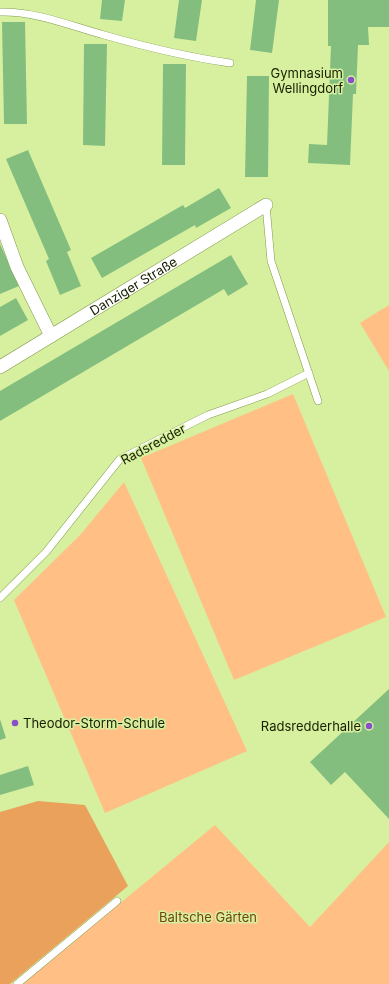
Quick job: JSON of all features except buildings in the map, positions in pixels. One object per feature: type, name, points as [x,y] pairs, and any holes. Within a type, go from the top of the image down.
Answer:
[{"type":"street","name":"Danziger Straße","points":[[0,367],[266,205]]},
{"type":"street","points":[[0,220],[17,267],[51,336]]},
{"type":"lane","points":[[0,12],[31,15],[113,38],[191,57],[230,64]]},
{"type":"lane","points":[[266,205],[271,261],[318,401]]},
{"type":"lane","name":"Radsredder","points":[[0,598],[46,552],[120,459],[208,415],[267,394],[309,374]]},
{"type":"lane","points":[[17,984],[117,901]]},
{"type":"green space","points":[[389,305],[389,371],[360,323]]},
{"type":"green space","points":[[293,394],[386,617],[234,680],[141,458]]},
{"type":"green space","points":[[124,482],[247,751],[105,813],[14,600],[80,535]]},
{"type":"green space","name":"Baltsche Gärten","points":[[215,825],[310,927],[389,842],[389,984],[22,984]]},
{"type":"shaded area","points":[[38,801],[85,805],[128,886],[10,984],[0,984],[0,812]]},
{"type":"place","name":"Gymnasium Wellingdorf","points":[[351,80]]},
{"type":"place","name":"Theodor-Storm-Schule","points":[[15,723]]},
{"type":"place","name":"Radsredderhalle","points":[[369,726]]}]
